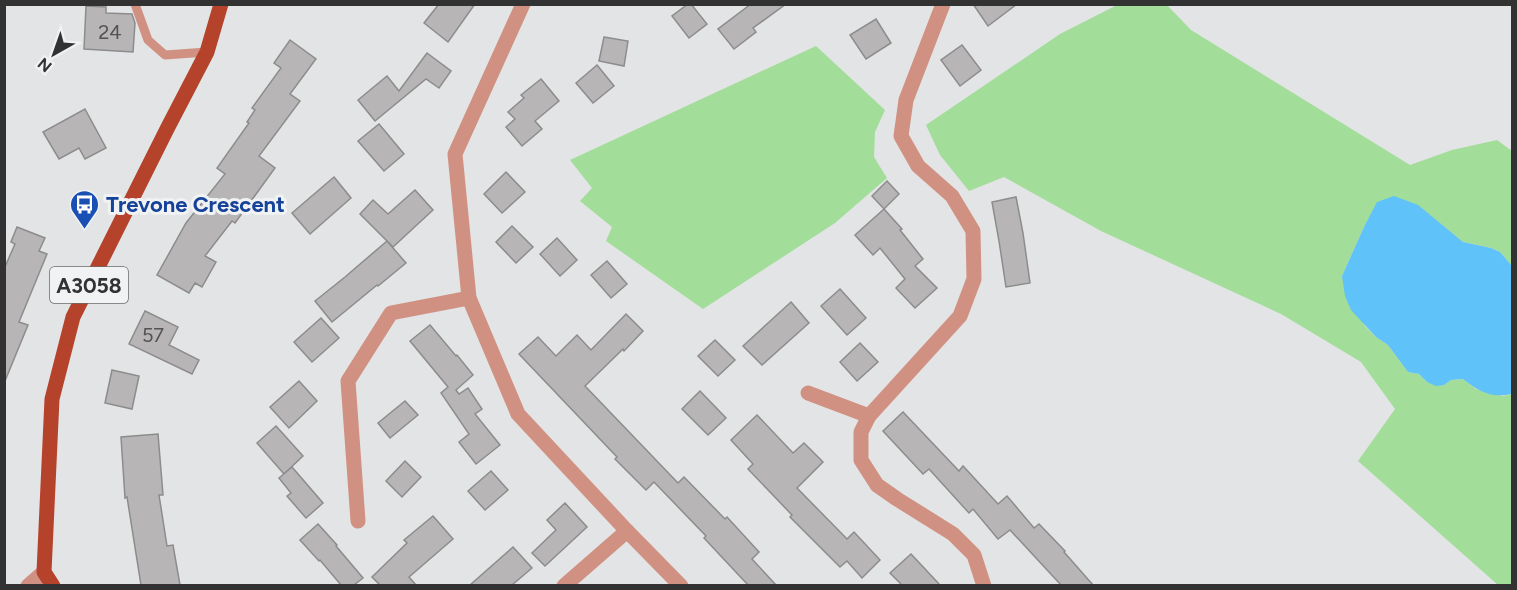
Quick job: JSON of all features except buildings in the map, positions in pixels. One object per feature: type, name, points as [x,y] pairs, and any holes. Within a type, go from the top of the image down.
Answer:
[{"type":"main road","name":"A3058","points":[[44,572],[52,399],[73,317],[207,52],[221,4]]},
{"type":"main road","points":[[44,572],[53,585]]},
{"type":"street","points":[[523,4],[455,154],[469,298],[518,414],[627,531],[681,585]]},
{"type":"street","points":[[943,4],[906,100],[901,136],[918,166],[952,196],[973,231],[974,279],[960,316],[869,416],[861,432],[861,460],[877,485],[953,534],[974,555],[984,585]]},
{"type":"street","points":[[358,521],[348,381],[390,313],[469,298]]},
{"type":"street","points":[[808,393],[869,416]]},
{"type":"street","points":[[564,585],[627,531]]},
{"type":"street","points":[[28,585],[44,572]]},
{"type":"lane","points":[[135,4],[148,40],[165,55],[207,52]]},
{"type":"green space","points":[[1166,4],[1191,30],[1410,165],[1452,150],[1497,140],[1512,151],[1512,266],[1500,252],[1463,242],[1418,206],[1377,203],[1342,276],[1365,326],[1388,345],[1408,372],[1419,374],[1427,382],[1444,385],[1451,380],[1463,379],[1476,389],[1503,396],[1512,394],[1512,585],[1498,585],[1358,461],[1395,409],[1361,362],[1281,314],[1101,231],[1004,177],[969,191],[940,155],[926,125],[1060,34],[1117,5]]},
{"type":"green space","points":[[816,46],[885,110],[875,132],[874,157],[887,178],[835,223],[703,309],[606,241],[612,227],[580,201],[592,188],[570,160]]},
{"type":"water","points":[[1394,196],[1418,205],[1463,242],[1500,252],[1512,266],[1512,394],[1486,393],[1463,379],[1451,380],[1444,385],[1436,386],[1427,382],[1419,374],[1408,372],[1388,345],[1376,337],[1351,310],[1345,296],[1342,276],[1377,202]]},
{"type":"place","name":"Trevone Crescent","points":[[85,230]]}]
